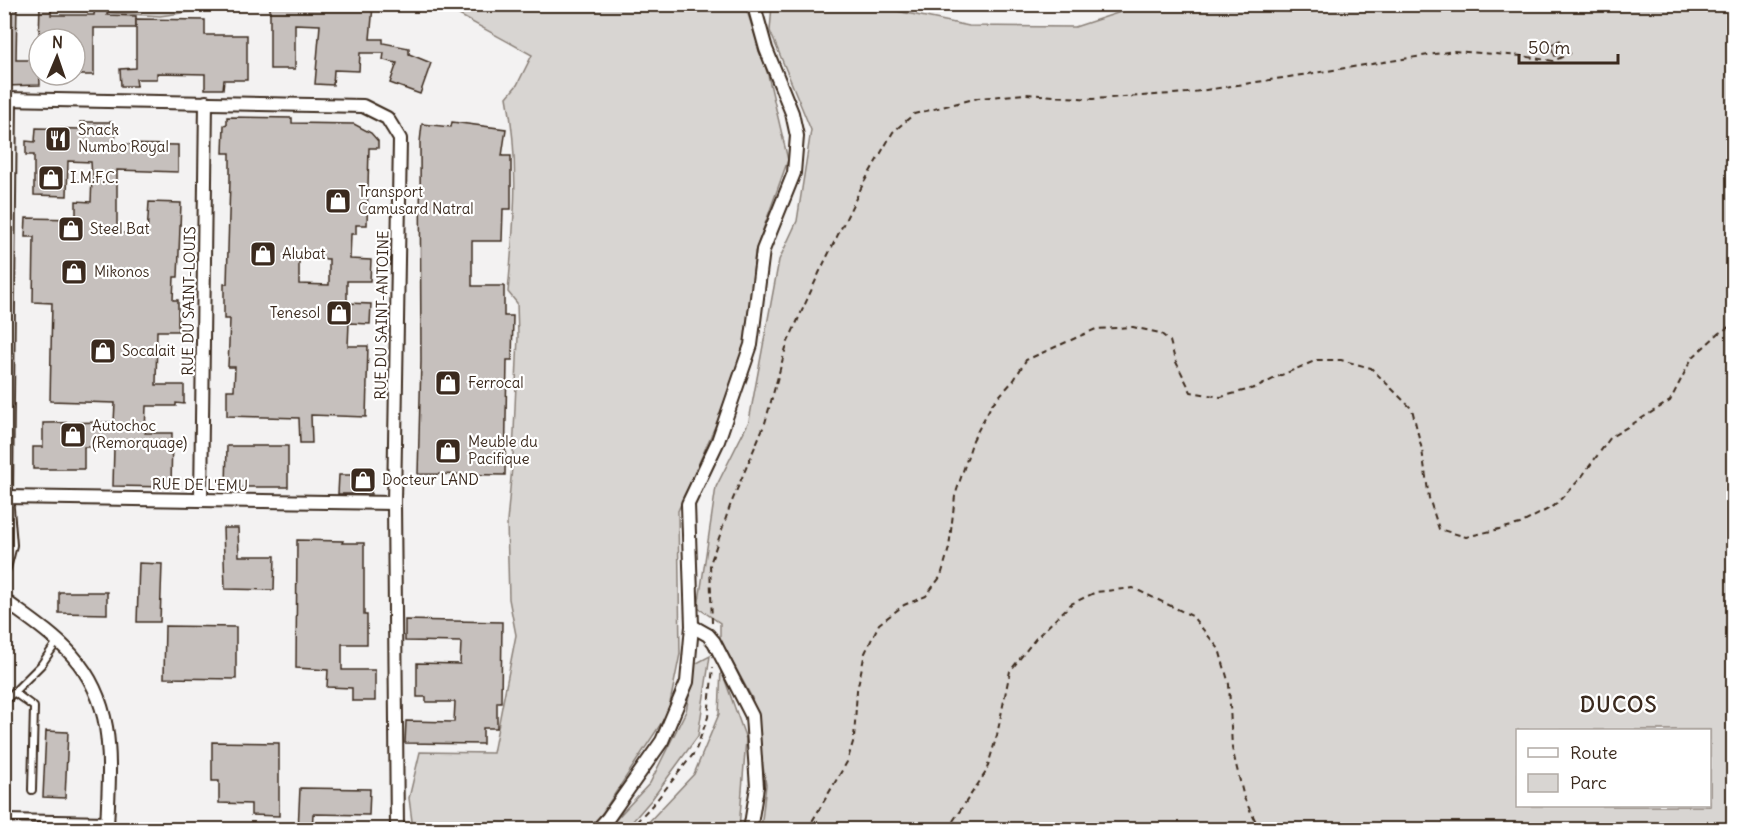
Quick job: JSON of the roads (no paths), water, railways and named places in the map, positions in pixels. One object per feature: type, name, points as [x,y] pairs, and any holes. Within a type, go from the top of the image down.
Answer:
[{"type":"street","points":[[597,830],[608,818],[662,741],[687,682],[692,626],[688,504],[717,441],[751,345],[763,250],[794,173],[797,136],[792,113],[764,40],[756,13],[757,4]]},
{"type":"street","points":[[4,568],[10,545],[6,497],[7,99]]},
{"type":"street","name":"RUE DU SAINT-ANTOINE","points":[[7,99],[363,106],[387,118],[400,139],[394,503],[397,830]]},
{"type":"street","name":"RUE DU SAINT-LOUIS","points":[[201,500],[206,102]]},
{"type":"street","name":"RUE DE L'EMU","points":[[6,497],[394,503]]},
{"type":"street","points":[[4,600],[72,654],[92,682],[105,715],[109,751],[108,825]]},
{"type":"street","points":[[692,626],[708,635],[714,642],[752,717],[757,787],[750,830]]},
{"type":"lane","points":[[4,702],[41,665],[57,642]]},
{"type":"lane","points":[[15,693],[34,707],[32,790]]},
{"type":"lane","points":[[4,818],[108,825]]},
{"type":"place","name":"Snack Numbo Royal","points":[[58,139]]},
{"type":"place","name":"I.M.F.C.","points":[[51,178]]},
{"type":"place","name":"Transport Camusard Natral","points":[[338,201]]},
{"type":"place","name":"Steel Bat","points":[[71,229]]},
{"type":"place","name":"Alubat","points":[[263,254]]},
{"type":"place","name":"Mikonos","points":[[74,272]]},
{"type":"place","name":"Tenesol","points":[[339,313]]},
{"type":"place","name":"Socalait","points":[[103,351]]},
{"type":"place","name":"Ferrocal","points":[[448,383]]},
{"type":"place","name":"Autochoc (Remorquage)","points":[[73,435]]},
{"type":"place","name":"Meuble du Pacifique","points":[[448,451]]},
{"type":"place","name":"Docteur LAND","points":[[363,480]]},
{"type":"district","name":"DUCOS","points":[[1619,705]]}]
